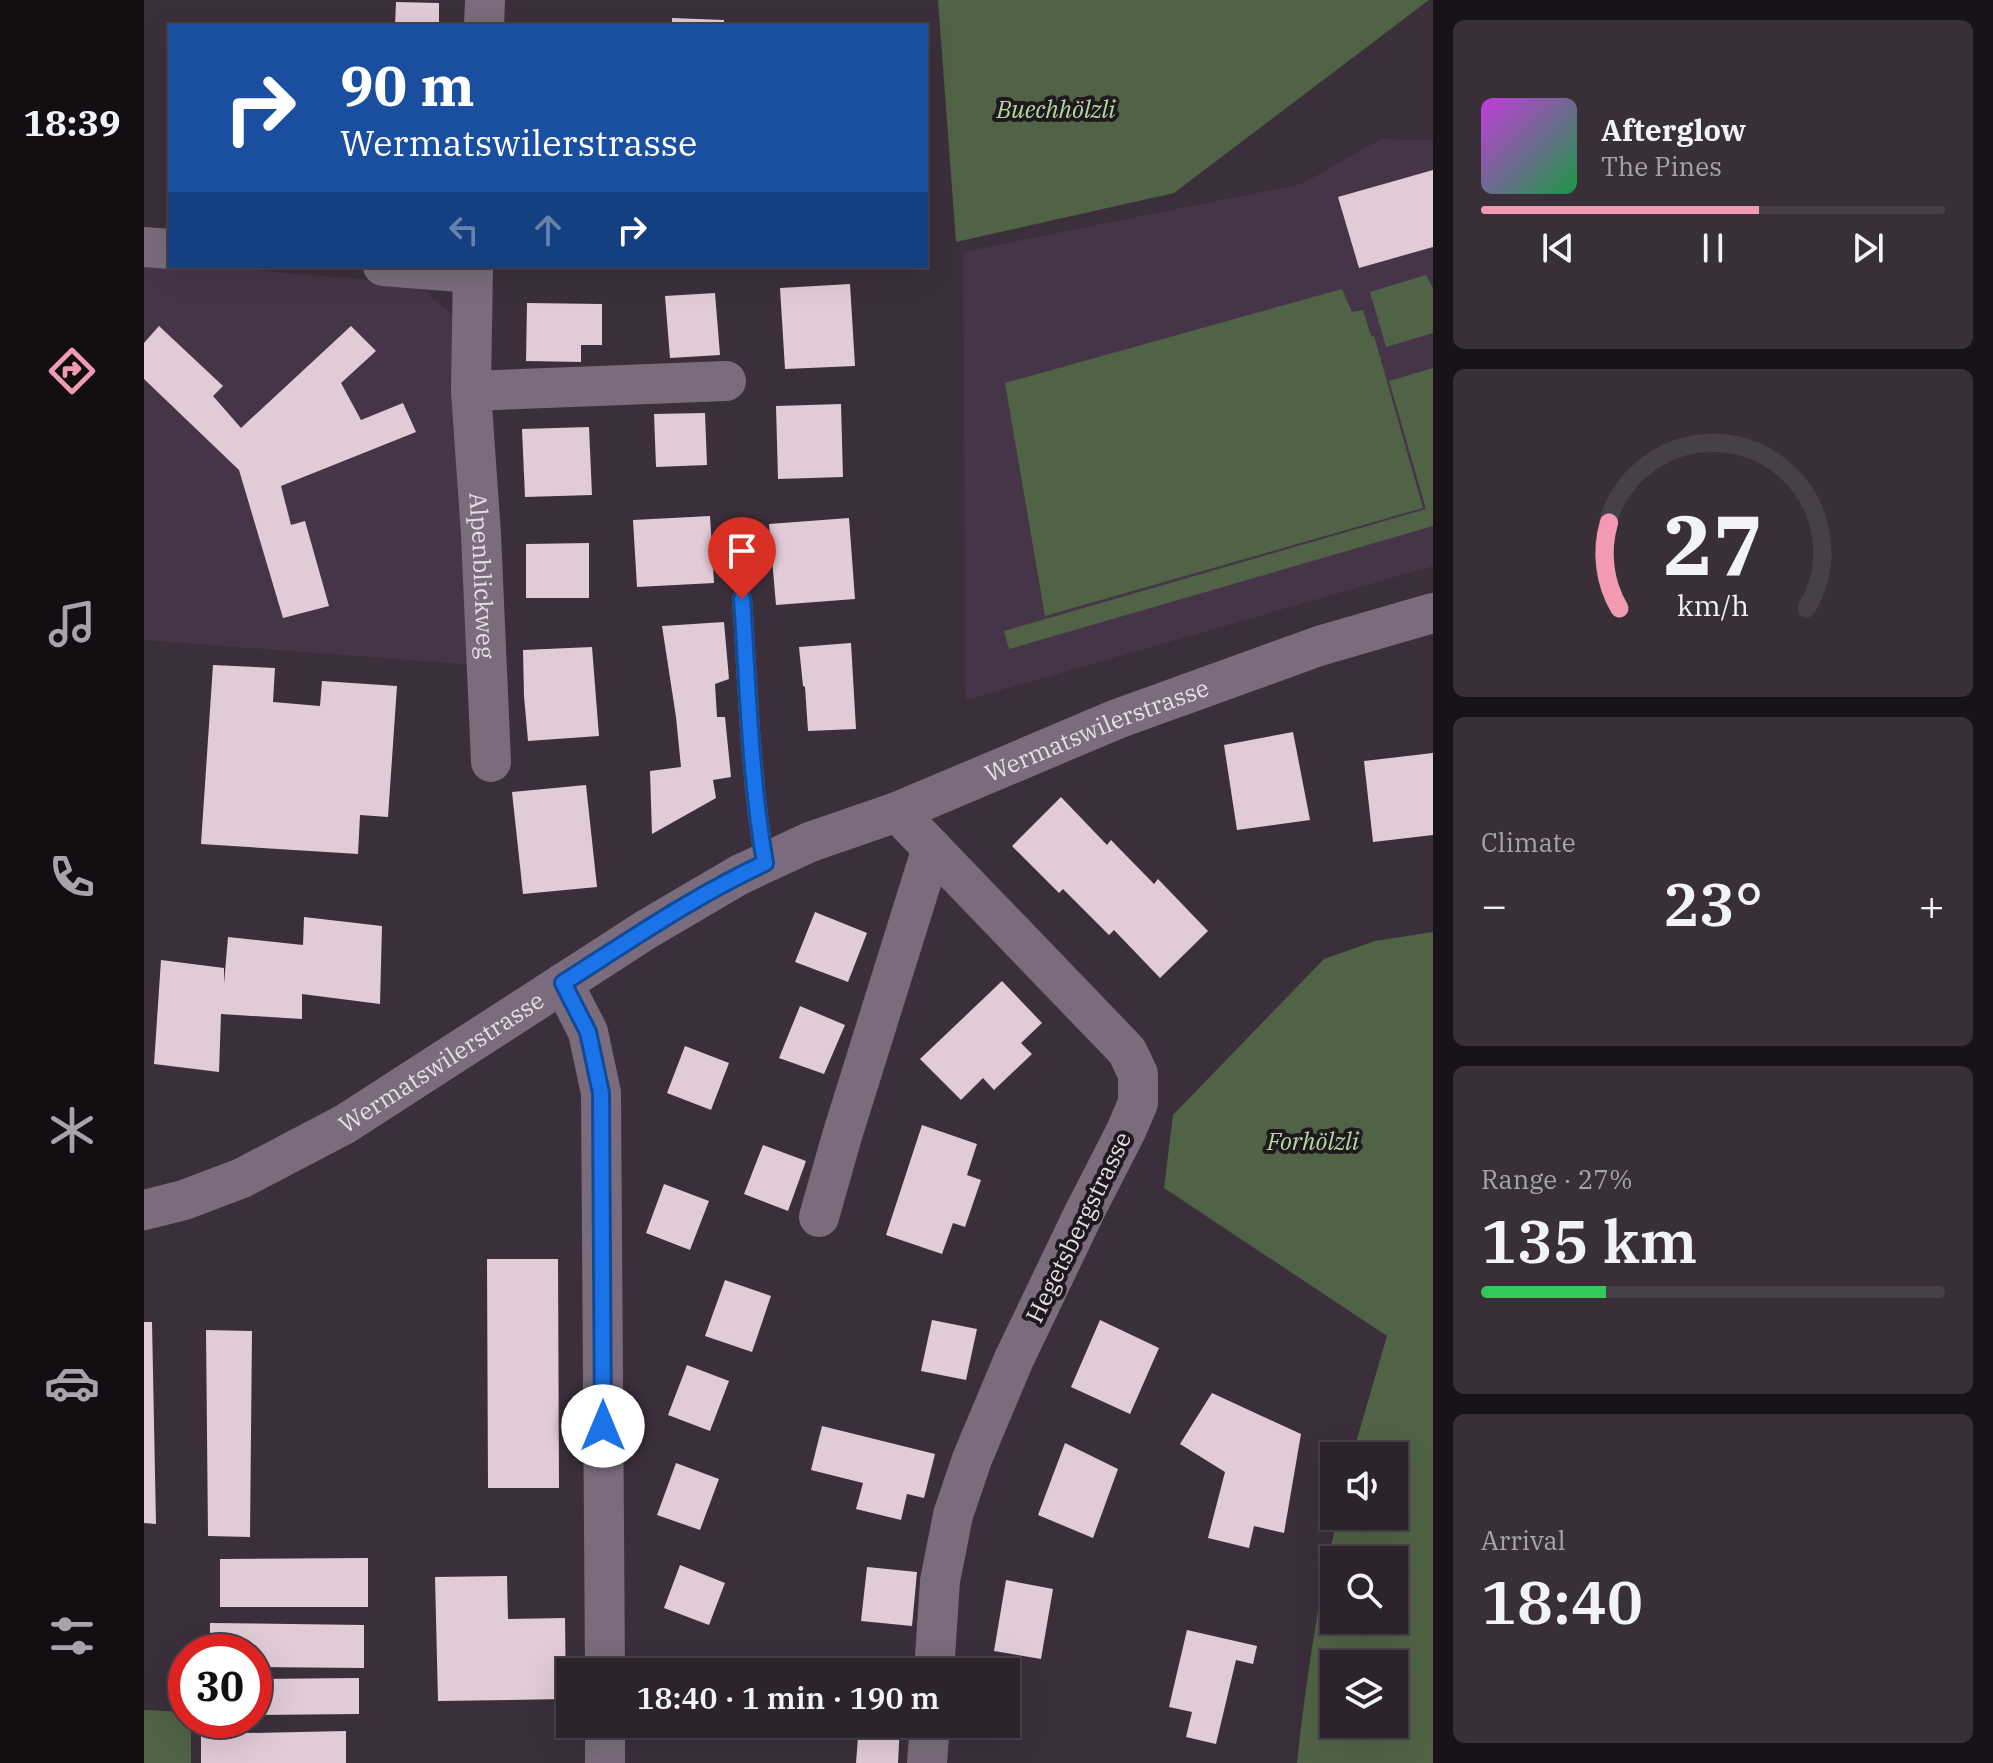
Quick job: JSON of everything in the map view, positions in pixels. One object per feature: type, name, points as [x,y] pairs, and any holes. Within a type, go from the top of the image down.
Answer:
[{"type":"street","points":[[484,24],[485,0]]},
{"type":"street","points":[[144,247],[168,249]]},
{"type":"street","points":[[428,268],[473,270]]},
{"type":"street","name":"Alpenblickweg","points":[[473,270],[471,391],[491,762]]},
{"type":"street","points":[[471,391],[726,381]]},
{"type":"street","name":"Wermatswilerstrasse","points":[[144,1210],[184,1200],[242,1178],[322,1137],[647,929],[739,875],[810,842],[897,812],[1117,719],[1319,646],[1433,613]]},
{"type":"street","name":"Hegetsbergstrasse","points":[[897,812],[1127,1051],[1138,1074],[1138,1103],[1126,1131],[1014,1359],[972,1459],[953,1515],[940,1581],[935,1658]]},
{"type":"street","points":[[819,1217],[932,848]]},
{"type":"street","points":[[563,983],[588,1032],[601,1093],[605,1658]]},
{"type":"street","points":[[605,1738],[605,1763]]},
{"type":"street","points":[[927,1763],[929,1738]]},
{"type":"lane","points":[[742,599],[758,824],[765,863]]},
{"type":"shaded area","points":[[1381,139],[1433,140],[1433,566],[966,700],[963,252],[1302,184]]},
{"type":"shaded area","points":[[144,260],[168,268],[229,268],[417,284],[455,318],[477,665],[144,640]]},
{"type":"green space","name":"Buechhölzli","points":[[938,0],[1429,0],[1174,193],[956,242]]},
{"type":"green space","points":[[1426,275],[1433,288],[1433,333],[1386,347],[1370,292]]},
{"type":"green space","points":[[1342,289],[1352,312],[1363,310],[1371,336],[1374,336],[1423,508],[1045,616],[1005,383]]},
{"type":"green space","points":[[1433,368],[1433,526],[1009,649],[1004,631],[1426,509],[1389,381]]},
{"type":"green space","name":"Forhölzli","points":[[1433,932],[1433,1763],[1297,1763],[1320,1600],[1320,1634],[1408,1634],[1408,1546],[1331,1546],[1335,1530],[1408,1530],[1408,1442],[1356,1442],[1387,1336],[1164,1188],[1173,1115],[1324,959],[1375,941]]},
{"type":"green space","points":[[144,1710],[168,1711],[168,1738],[191,1738],[191,1763],[144,1763]]},
{"type":"building","points":[[396,2],[439,3],[439,24],[395,24]]},
{"type":"building","points":[[672,18],[724,20],[724,24],[672,24]]},
{"type":"building","points":[[553,22],[598,23],[598,24]]},
{"type":"building","points":[[1433,170],[1433,247],[1359,268],[1338,197]]},
{"type":"building","points":[[850,284],[855,366],[785,369],[780,288]]},
{"type":"building","points":[[715,293],[720,355],[670,358],[665,296]]},
{"type":"building","points":[[527,303],[602,304],[602,345],[581,345],[581,362],[526,361]]},
{"type":"building","points":[[159,326],[223,386],[213,396],[241,428],[351,326],[376,351],[341,383],[361,420],[403,403],[416,432],[281,486],[291,525],[305,521],[329,606],[283,618],[239,470],[144,379],[144,343]]},
{"type":"building","points":[[841,404],[843,477],[778,479],[776,406]]},
{"type":"building","points":[[705,413],[707,465],[656,467],[654,414]]},
{"type":"building","points":[[589,427],[592,495],[525,497],[522,429]]},
{"type":"building","points":[[710,516],[714,583],[637,587],[633,520]]},
{"type":"building","points":[[849,518],[855,599],[776,605],[769,524]]},
{"type":"building","points":[[589,543],[589,598],[526,598],[526,544]]},
{"type":"building","points":[[724,622],[729,679],[715,684],[717,717],[725,717],[731,777],[713,780],[716,798],[652,834],[650,771],[681,767],[662,626]]},
{"type":"building","points":[[851,643],[856,729],[808,731],[799,647]]},
{"type":"building","points":[[592,647],[599,736],[528,741],[523,650]]},
{"type":"building","points":[[213,665],[275,668],[273,702],[320,706],[322,681],[397,686],[388,817],[360,815],[358,854],[201,844]]},
{"type":"building","points":[[1293,732],[1310,820],[1237,830],[1224,745]]},
{"type":"building","points":[[1433,753],[1433,835],[1373,842],[1364,761]]},
{"type":"building","points":[[586,785],[597,887],[523,894],[512,792]]},
{"type":"building","points":[[1061,797],[1107,845],[1111,840],[1154,884],[1158,879],[1208,931],[1160,978],[1114,930],[1109,935],[1063,889],[1059,893],[1012,846]]},
{"type":"building","points":[[815,912],[867,933],[848,982],[795,962]]},
{"type":"building","points":[[304,917],[382,926],[380,1004],[302,994],[302,1019],[221,1014],[219,1072],[154,1064],[161,960],[224,968],[224,984],[228,937],[303,945]]},
{"type":"building","points":[[1002,981],[1042,1023],[1021,1043],[1032,1054],[994,1090],[983,1078],[961,1100],[920,1059]]},
{"type":"building","points":[[800,1006],[845,1025],[824,1074],[779,1058]]},
{"type":"building","points":[[685,1046],[729,1063],[711,1110],[667,1093]]},
{"type":"building","points":[[922,1125],[977,1144],[967,1175],[981,1180],[965,1227],[953,1223],[942,1254],[886,1235]]},
{"type":"building","points":[[763,1145],[806,1161],[788,1211],[744,1194]]},
{"type":"building","points":[[664,1184],[709,1201],[690,1250],[646,1233]]},
{"type":"building","points":[[487,1259],[558,1259],[559,1488],[488,1488]]},
{"type":"building","points":[[725,1280],[771,1296],[752,1352],[705,1336]]},
{"type":"building","points":[[932,1320],[977,1329],[966,1380],[921,1371]]},
{"type":"building","points":[[1100,1320],[1159,1348],[1130,1414],[1071,1387]]},
{"type":"building","points":[[144,1322],[152,1322],[156,1524],[144,1523]]},
{"type":"building","points":[[206,1330],[252,1331],[250,1537],[208,1536]]},
{"type":"building","points":[[687,1365],[729,1381],[710,1431],[668,1415]]},
{"type":"building","points":[[1212,1393],[1301,1434],[1284,1533],[1254,1526],[1249,1548],[1208,1538],[1225,1472],[1180,1444]]},
{"type":"building","points":[[822,1426],[935,1454],[924,1498],[907,1494],[901,1520],[856,1509],[863,1483],[811,1470]]},
{"type":"building","points":[[1065,1443],[1118,1469],[1093,1538],[1038,1515]]},
{"type":"building","points":[[676,1463],[719,1479],[700,1530],[657,1515]]},
{"type":"building","points":[[368,1558],[368,1607],[220,1607],[220,1559]]},
{"type":"building","points":[[680,1565],[725,1583],[709,1625],[664,1608]]},
{"type":"building","points":[[867,1567],[917,1572],[912,1626],[861,1621]]},
{"type":"building","points":[[507,1576],[508,1619],[565,1618],[565,1658],[556,1658],[556,1699],[438,1701],[435,1577]]},
{"type":"building","points":[[1006,1580],[1053,1589],[1041,1659],[994,1651]]},
{"type":"building","points":[[210,1623],[364,1625],[364,1668],[272,1667],[272,1634],[210,1634]]},
{"type":"building","points":[[1187,1630],[1257,1646],[1253,1664],[1236,1660],[1216,1744],[1186,1737],[1192,1712],[1169,1707]]},
{"type":"building","points":[[359,1678],[359,1714],[272,1715],[272,1679]]},
{"type":"building","points":[[346,1731],[346,1763],[201,1763],[201,1738],[272,1738],[272,1733]]},
{"type":"building","points":[[858,1738],[899,1738],[898,1763],[856,1763]]},
{"type":"route","points":[[603,1426],[601,1093],[588,1032],[563,983],[647,929],[765,863],[758,824],[742,599]]}]
